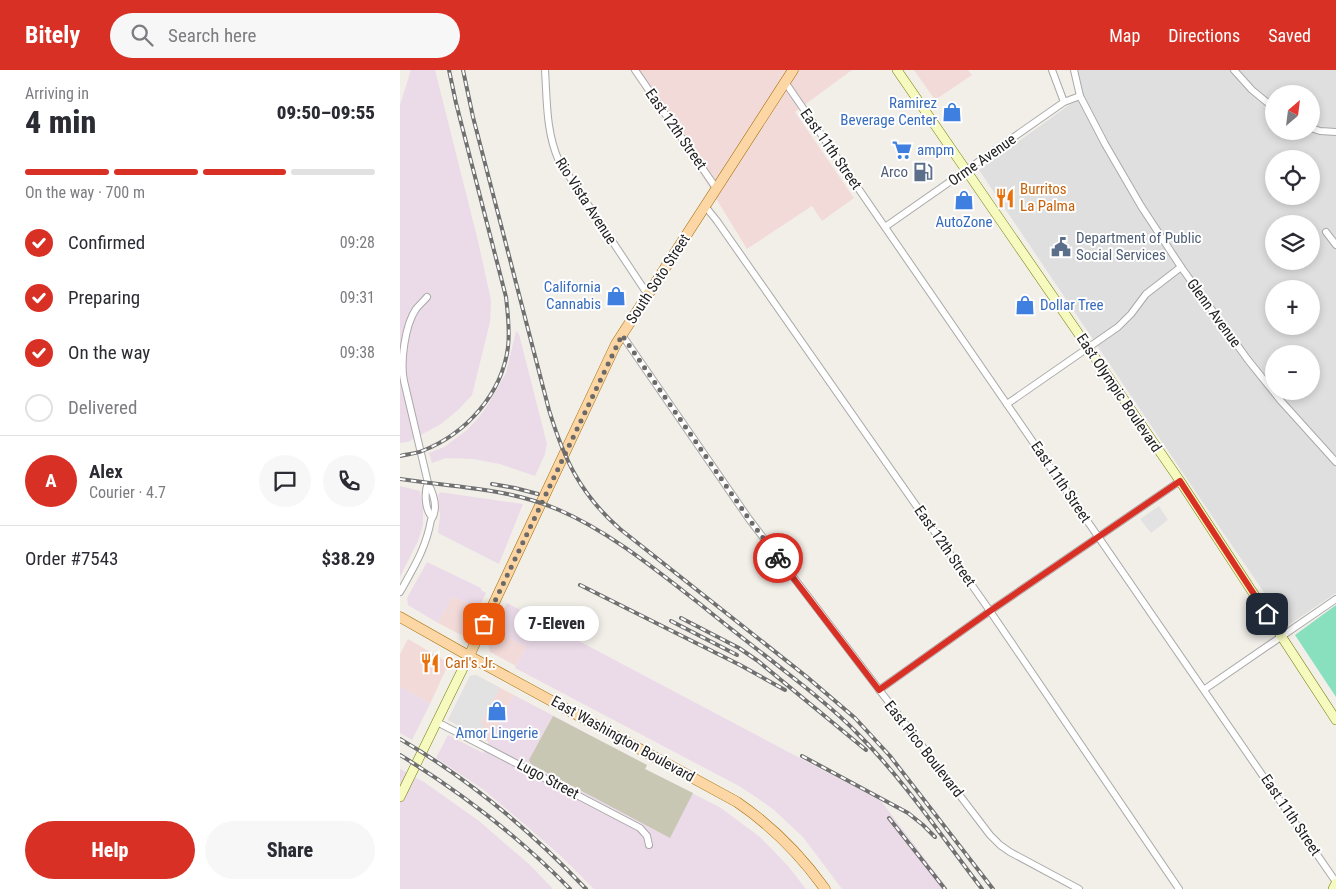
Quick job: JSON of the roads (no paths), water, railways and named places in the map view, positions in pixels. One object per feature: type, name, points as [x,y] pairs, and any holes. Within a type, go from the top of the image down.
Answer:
[{"type":"main road","name":"South Soto Street","points":[[400,798],[622,335],[794,70]]},
{"type":"main road","name":"East Olympic Boulevard","points":[[897,70],[1180,481],[1336,720]]},
{"type":"main road","name":"East Washington Boulevard","points":[[400,617],[736,802],[769,825],[785,840],[825,889]]},
{"type":"main road","points":[[1333,889],[1336,882]]},
{"type":"street","name":"Rio Vista Avenue","points":[[545,70],[550,131],[559,161],[648,295]]},
{"type":"street","name":"East 12th Street","points":[[635,70],[716,188]]},
{"type":"street","points":[[1052,70],[1064,102]]},
{"type":"street","name":"Glenn Avenue","points":[[1074,70],[1080,96],[1105,144],[1181,267],[1248,360],[1281,401],[1336,462]]},
{"type":"street","points":[[1234,70],[1252,90],[1265,101]]},
{"type":"street","name":"East 11th Street","points":[[785,82],[1205,689],[1336,882]]},
{"type":"street","name":"Orme Avenue","points":[[885,227],[1064,102],[1080,96]]},
{"type":"street","points":[[1320,131],[1336,132]]},
{"type":"street","name":"East 12th Street","points":[[705,206],[990,611],[1179,889]]},
{"type":"street","points":[[1326,232],[1336,245]]},
{"type":"street","points":[[1007,404],[1089,348],[1126,320],[1146,294],[1181,267]]},
{"type":"street","points":[[400,592],[425,546],[432,517],[428,514],[425,490],[428,483],[402,365],[404,344],[415,311],[427,297]]},
{"type":"street","name":"East Pico Boulevard","points":[[622,335],[749,519],[990,835],[1010,852],[1079,889]]},
{"type":"street","points":[[879,690],[990,611],[1180,481]]},
{"type":"street","points":[[1205,689],[1336,599]]},
{"type":"street","name":"Lugo Street","points":[[437,722],[640,828],[647,836],[649,845]]},
{"type":"railway","points":[[400,456],[419,452],[438,444],[467,423],[490,396],[498,381],[508,347],[509,328],[506,297],[449,70]]},
{"type":"railway","points":[[463,70],[473,117],[549,410],[568,460],[584,489],[594,503],[620,529],[807,677],[855,718],[890,756],[993,889]]},
{"type":"railway","points":[[400,479],[481,489],[521,497],[559,510],[578,519],[632,552],[804,686],[849,725],[907,789],[982,889]]},
{"type":"railway","points":[[492,484],[538,494]]},
{"type":"railway","points":[[580,585],[740,665],[785,690]]},
{"type":"railway","points":[[681,618],[739,648],[758,661],[866,750]]},
{"type":"railway","points":[[671,621],[737,655]]},
{"type":"railway","points":[[400,739],[450,771],[498,807],[586,889]]},
{"type":"railway","points":[[400,755],[468,800],[531,851],[570,889]]},
{"type":"railway","points":[[802,756],[908,813],[935,837]]},
{"type":"railway","points":[[889,818],[945,889]]},
{"type":"place","name":"Ramirez Beverage Center","points":[[952,112]]},
{"type":"place","name":"ampm","points":[[902,150]]},
{"type":"place","name":"Arco","points":[[923,172]]},
{"type":"place","name":"Burritos La Palma","points":[[1005,198]]},
{"type":"place","name":"AutoZone","points":[[964,200]]},
{"type":"place","name":"Department of Public Social Services","points":[[1061,247]]},
{"type":"place","name":"California Cannabis","points":[[616,296]]},
{"type":"place","name":"Dollar Tree","points":[[1025,305]]},
{"type":"place","name":"7-Eleven","points":[[484,624]]},
{"type":"place","name":"Carl's Jr.","points":[[430,663]]},
{"type":"place","name":"Amor Lingerie","points":[[497,711]]}]
